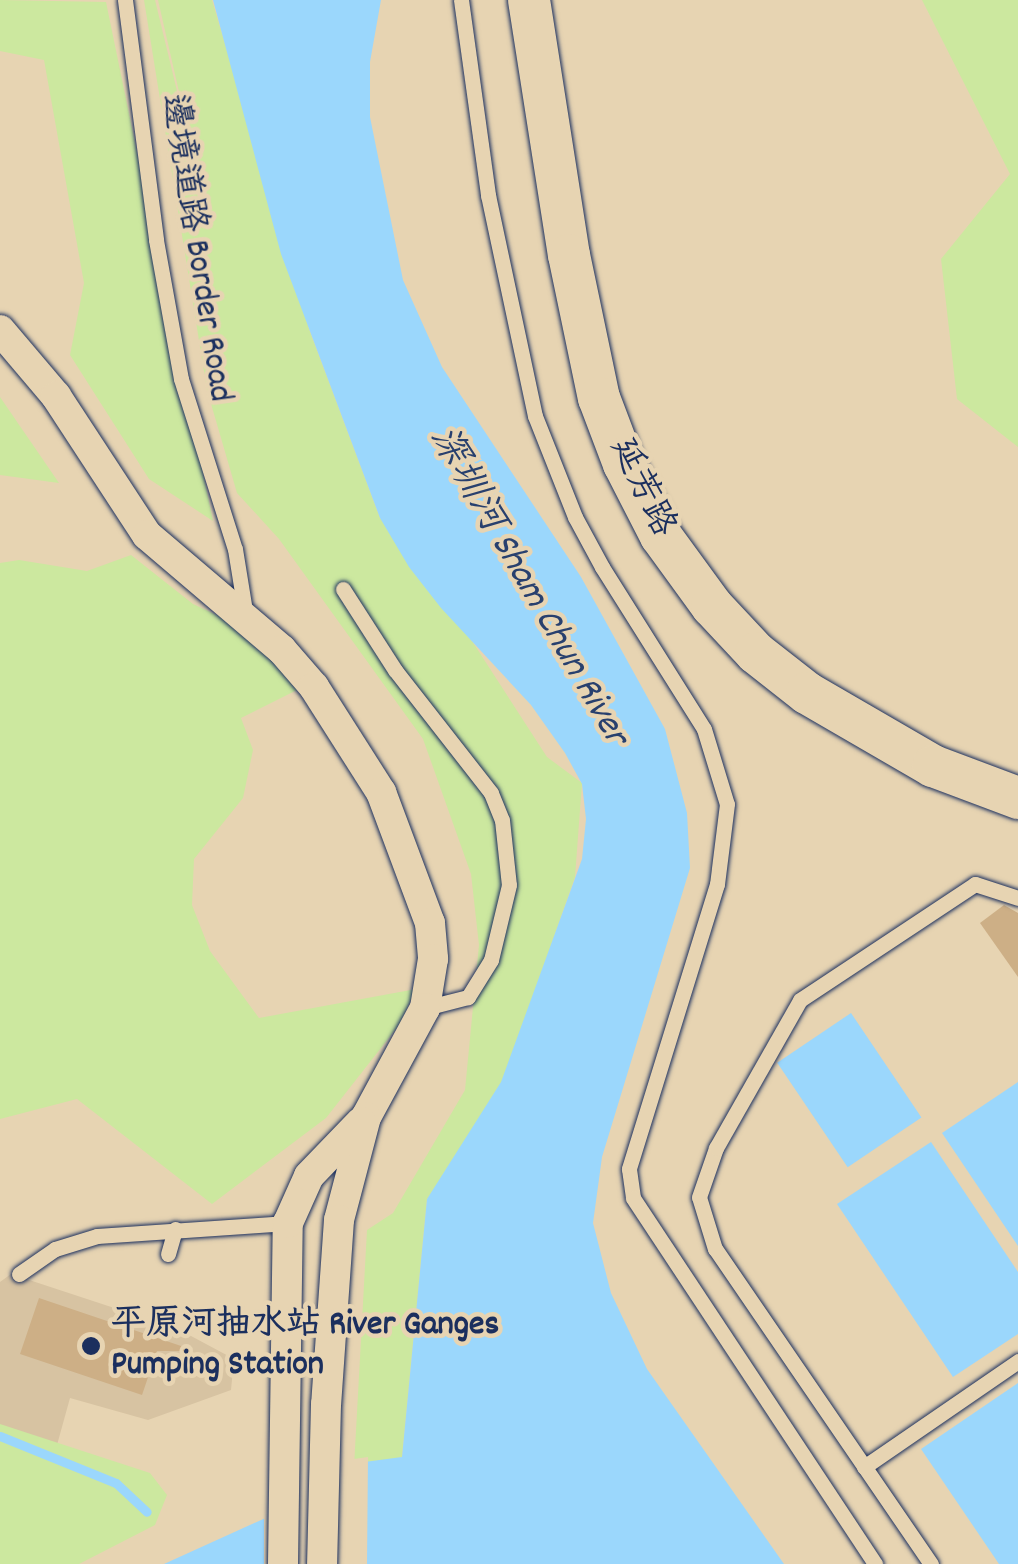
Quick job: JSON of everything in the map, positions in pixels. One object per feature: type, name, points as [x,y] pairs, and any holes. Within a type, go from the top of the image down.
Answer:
[{"type":"main road","name":"延芳路","points":[[530,0],[568,255],[599,398],[624,464],[660,536],[712,606],[756,653],[807,694],[934,766],[1018,798]]},
{"type":"street","points":[[0,330],[67,411],[147,535],[246,618],[314,687],[380,792],[430,923],[433,958],[425,1008],[366,1117],[339,1220],[322,1564]]},
{"type":"street","points":[[282,1564],[288,1223],[309,1176],[366,1117]]},
{"type":"lane","name":"邊境道路 Border Road","points":[[125,0],[158,256],[181,379],[235,549],[246,618]]},
{"type":"lane","points":[[461,0],[488,195],[535,416],[554,470],[602,567],[704,728],[726,804],[717,884],[629,1168],[633,1198],[875,1564]]},
{"type":"lane","points":[[343,588],[394,670],[491,793],[502,820],[509,885],[491,960],[468,997],[425,1008]]},
{"type":"lane","points":[[931,1564],[715,1249],[699,1197],[704,1174],[800,1000],[975,884],[1018,898]]},
{"type":"lane","points":[[19,1274],[55,1249],[83,1240],[175,1229],[288,1223]]},
{"type":"lane","points":[[168,1254],[175,1229]]},
{"type":"lane","points":[[864,1467],[1018,1362]]},
{"type":"shaded area","points":[[11,1274],[178,1329],[234,1359],[231,1390],[148,1420],[70,1398],[57,1445],[0,1425],[0,1282]]},
{"type":"green space","points":[[0,0],[106,2],[213,521],[149,479],[70,355],[84,283],[44,60],[0,51]]},
{"type":"green space","points":[[144,0],[155,0],[209,223],[158,0],[212,0],[309,329],[380,518],[472,641],[547,757],[582,783],[575,877],[494,1107],[427,1199],[402,1457],[354,1467],[367,1230],[393,1213],[465,1090],[479,945],[471,874],[423,739],[279,539],[237,493],[207,390]]},
{"type":"green space","points":[[922,0],[1018,0],[1018,447],[957,399],[941,259],[1010,174]]},
{"type":"green space","points":[[0,397],[59,483],[0,475]]},
{"type":"green space","points":[[131,555],[193,604],[234,623],[309,684],[241,718],[253,750],[243,798],[194,859],[192,905],[210,951],[259,1018],[416,989],[399,1025],[326,1118],[212,1204],[77,1099],[0,1119],[0,563],[19,560],[87,571]]},
{"type":"green space","points":[[0,1424],[150,1473],[167,1495],[155,1525],[79,1564],[0,1564]]},
{"type":"water","name":"深圳河 Sham Chun River","points":[[213,0],[381,0],[370,62],[370,117],[403,280],[442,367],[581,577],[665,729],[687,813],[690,868],[602,1157],[593,1223],[611,1293],[647,1369],[784,1564],[164,1564],[316,1495],[327,1467],[402,1457],[427,1199],[501,1082],[582,859],[586,819],[582,784],[565,753],[531,705],[441,608],[409,567],[380,518],[281,254]]},
{"type":"water","points":[[851,1013],[921,1117],[848,1167],[777,1063]]},
{"type":"water","points":[[1018,1082],[1018,1246],[942,1133]]},
{"type":"water","points":[[931,1142],[1018,1272],[1018,1334],[953,1377],[837,1204]]},
{"type":"water","points":[[1018,1383],[1018,1564],[999,1564],[921,1449]]},
{"type":"pier","points":[[368,1457],[367,1564],[264,1564],[264,1513],[312,1491],[325,1463]]},
{"type":"building","points":[[1004,905],[1018,913],[1018,977],[980,923]]},
{"type":"building","name":"平原河抽水站 River Ganges Pumping Station","points":[[39,1298],[184,1347],[184,1351],[157,1351],[142,1395],[20,1354]]},
{"type":"waterway","points":[[0,1436],[116,1483],[147,1512]]},
{"type":"place","name":"平原河抽水站 River Ganges Pumping Station","points":[[91,1346]]}]
